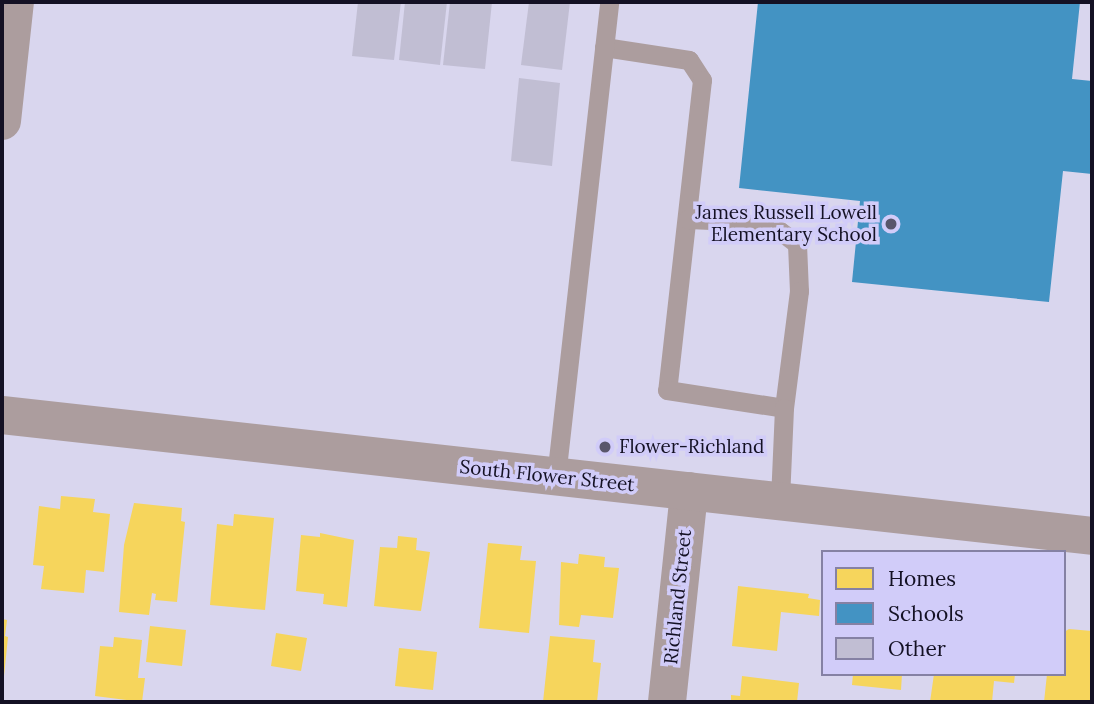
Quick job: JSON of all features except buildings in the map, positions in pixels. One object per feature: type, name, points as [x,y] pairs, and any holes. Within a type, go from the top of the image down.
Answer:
[{"type":"street","points":[[2,121],[15,2]]},
{"type":"street","name":"South Flower Street","points":[[2,415],[1092,536]]},
{"type":"street","name":"Richland Street","points":[[667,702],[689,491]]},
{"type":"lane","points":[[556,477],[609,2]]},
{"type":"lane","points":[[604,47],[689,60],[702,79],[667,390],[784,408]]},
{"type":"lane","points":[[688,219],[734,221],[769,228],[797,244],[799,291],[784,408],[780,501]]},
{"type":"place","name":"James Russell Lowell Elementary School","points":[[891,224]]},
{"type":"place","name":"Flower-Richland","points":[[605,447]]}]
